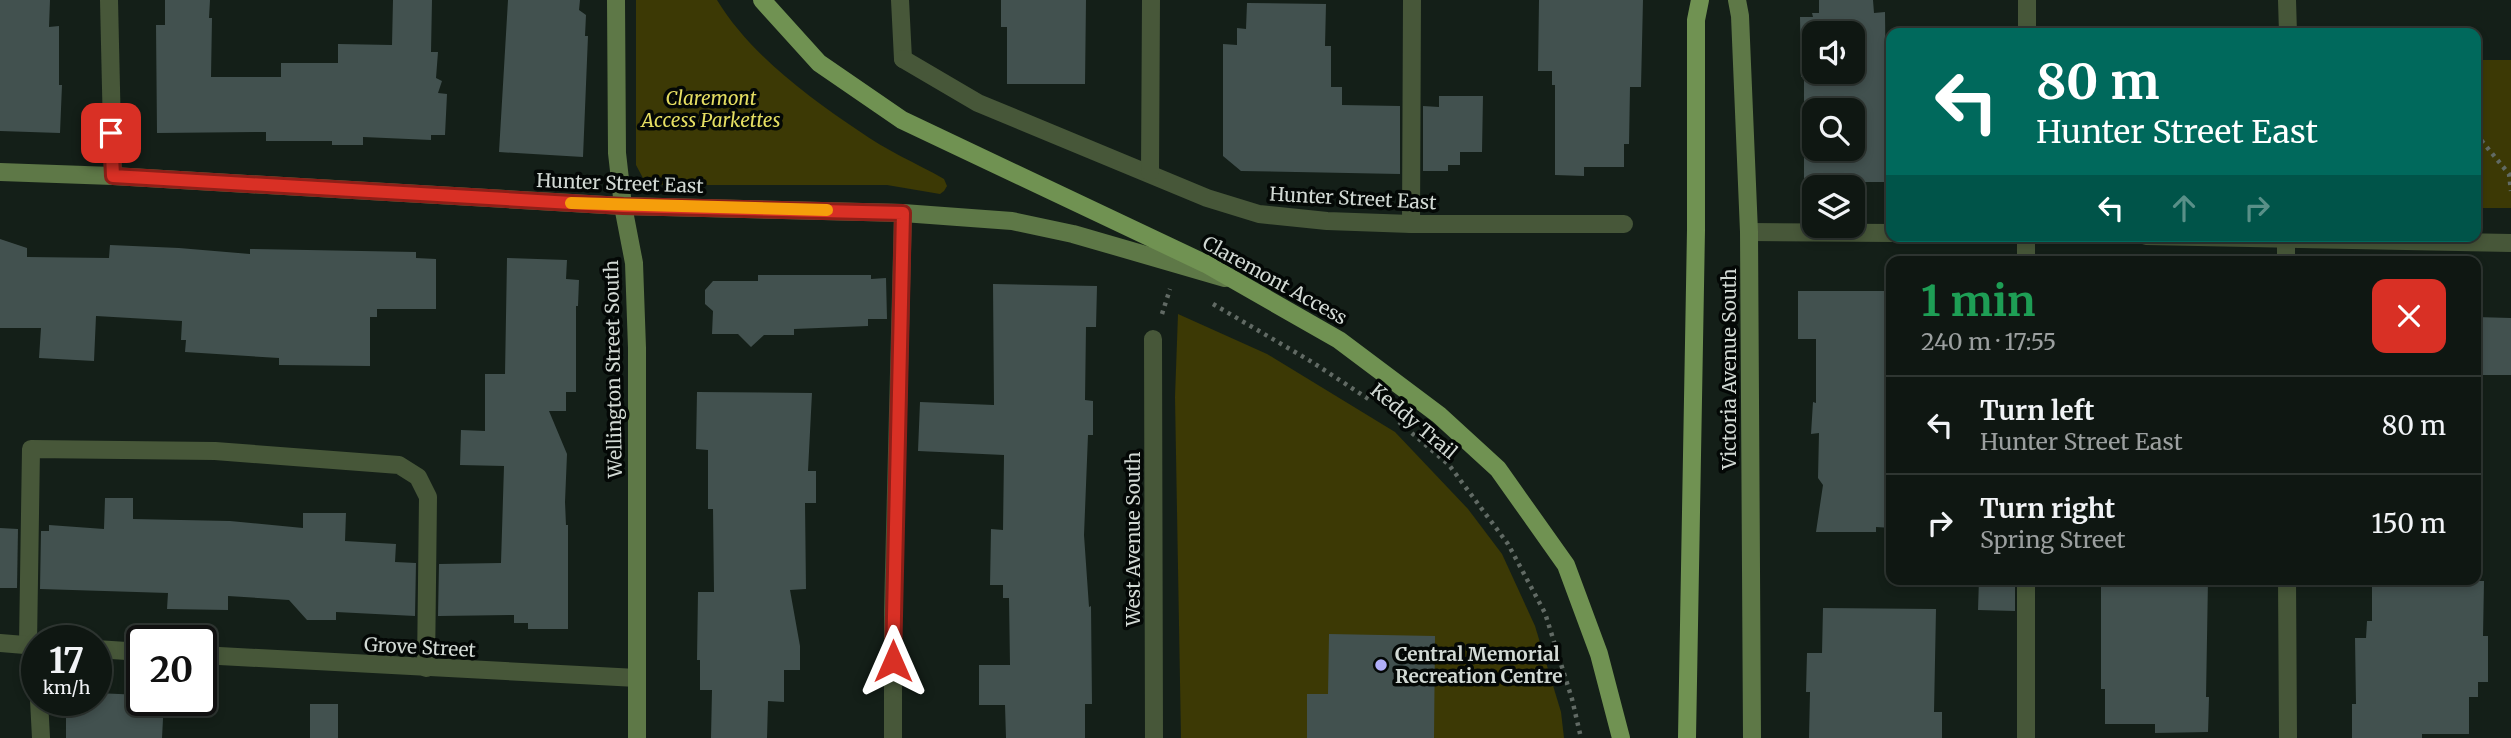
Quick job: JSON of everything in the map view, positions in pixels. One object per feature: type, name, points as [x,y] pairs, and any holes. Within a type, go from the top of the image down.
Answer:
[{"type":"main road","name":"Claremont Access","points":[[762,0],[819,63],[902,120],[1206,264],[1339,340],[1439,415],[1498,469],[1566,565],[1599,654],[1621,738]]},
{"type":"main road","points":[[1687,738],[1696,230],[1696,20],[1700,0]]},
{"type":"street","points":[[109,0],[113,176]]},
{"type":"street","name":"Wellington Street South","points":[[616,0],[617,153],[623,206],[634,263],[635,288],[637,738]]},
{"type":"street","name":"Hunter Street East","points":[[900,0],[903,59],[978,103],[1150,172],[1207,198],[1259,214],[1327,221],[1411,224],[1624,224]]},
{"type":"street","points":[[1150,172],[1151,0]]},
{"type":"street","points":[[1411,224],[1412,0]]},
{"type":"street","name":"Victoria Avenue South","points":[[1737,0],[1740,16],[1749,232],[1752,738]]},
{"type":"street","points":[[2026,0],[2026,28]]},
{"type":"street","points":[[2287,0],[2288,28]]},
{"type":"street","name":"Hunter Street East","points":[[0,172],[113,176],[623,206],[903,213],[1012,221],[1073,234],[1232,280]]},
{"type":"street","points":[[893,738],[893,610],[903,213]]},
{"type":"street","points":[[1749,232],[1886,233]]},
{"type":"street","points":[[2474,242],[2511,243]]},
{"type":"street","name":"West Avenue South","points":[[1153,339],[1154,738]]},
{"type":"street","points":[[34,625],[31,449],[215,451],[399,465],[418,477],[428,497],[426,668]]},
{"type":"street","points":[[2026,585],[2026,738]]},
{"type":"street","points":[[2287,585],[2288,738]]},
{"type":"street","points":[[0,643],[21,645]]},
{"type":"street","name":"Grove Street","points":[[217,656],[637,678]]},
{"type":"street","points":[[40,716],[41,738]]},
{"type":"path","points":[[2481,140],[2509,174],[2511,191]]},
{"type":"path","points":[[1171,285],[1182,290]]},
{"type":"path","name":"Keddy Trail","points":[[1205,299],[1312,362],[1376,405]]},
{"type":"path","name":"Keddy Trail","points":[[1397,421],[1449,465],[1508,544],[1545,613],[1572,699],[1581,738]]},
{"type":"green space","name":"Claremont Access Parkettes","points":[[636,0],[717,0],[746,38],[781,73],[869,138],[944,179],[947,186],[944,191],[940,194],[887,185],[656,185],[644,180],[636,165]]},
{"type":"green space","points":[[2481,60],[2511,60],[2511,208],[2481,208]]},
{"type":"green space","points":[[1178,314],[1267,354],[1395,432],[1468,509],[1502,554],[1535,626],[1561,712],[1564,738],[1181,738],[1175,397]]},
{"type":"building","points":[[0,0],[50,0],[49,27],[59,26],[59,85],[62,85],[60,133],[0,131]]},
{"type":"building","points":[[165,0],[210,0],[211,77],[281,77],[281,63],[338,63],[338,44],[392,45],[393,0],[432,0],[431,52],[438,52],[436,78],[442,81],[438,93],[447,94],[445,135],[431,135],[431,140],[363,137],[363,145],[332,145],[332,141],[266,141],[266,132],[157,133],[156,25],[165,25]]},
{"type":"building","points":[[508,0],[580,0],[579,10],[586,15],[585,36],[588,36],[583,157],[499,152]]},
{"type":"building","points":[[1001,0],[1086,0],[1085,84],[1007,84],[1007,27],[1001,27]]},
{"type":"building","points":[[1539,0],[1643,0],[1641,87],[1630,87],[1629,144],[1624,144],[1624,167],[1584,167],[1584,176],[1555,175],[1555,85],[1552,85],[1552,71],[1538,71]]},
{"type":"building","points":[[1819,0],[1873,0],[1874,13],[1885,12],[1886,182],[1865,182],[1865,175],[1804,175],[1804,161],[1865,161],[1865,98],[1804,98],[1804,84],[1865,84],[1865,21],[1802,21],[1801,77],[1800,17],[1813,17],[1812,13],[1819,13]]},
{"type":"building","points":[[1247,3],[1326,4],[1325,46],[1331,46],[1331,87],[1342,87],[1342,105],[1400,106],[1400,174],[1241,171],[1223,156],[1223,44],[1237,45],[1237,28],[1246,29]]},
{"type":"building","points":[[1439,96],[1483,96],[1482,152],[1460,152],[1460,165],[1448,165],[1448,171],[1423,171],[1423,106],[1439,107]]},
{"type":"building","points":[[0,239],[27,248],[27,257],[109,258],[110,245],[250,254],[250,249],[416,252],[416,258],[436,259],[436,309],[377,309],[377,317],[370,317],[370,366],[279,365],[279,358],[185,352],[186,340],[181,340],[182,321],[96,316],[94,361],[39,358],[41,328],[0,328]]},
{"type":"building","points":[[507,258],[567,260],[566,279],[579,280],[576,306],[576,392],[566,392],[566,411],[549,411],[567,454],[565,502],[568,525],[568,629],[528,629],[528,623],[514,623],[514,615],[438,616],[439,564],[501,563],[504,466],[460,465],[461,430],[485,431],[485,374],[505,374]]},
{"type":"building","points":[[758,275],[871,275],[871,279],[886,278],[887,319],[868,319],[868,326],[794,329],[794,335],[764,335],[751,347],[738,334],[712,334],[713,311],[705,304],[705,290],[713,281],[758,281]]},
{"type":"building","points":[[993,284],[1097,286],[1096,327],[1086,327],[1085,400],[1093,401],[1093,435],[1088,435],[1084,535],[1089,607],[1091,606],[1092,704],[1085,704],[1085,738],[1006,738],[1005,705],[979,705],[979,665],[1010,665],[1009,598],[1003,598],[1003,585],[990,585],[991,529],[1003,530],[1004,455],[918,451],[920,402],[994,405]]},
{"type":"building","points":[[1798,291],[1886,291],[1886,528],[1876,527],[1876,532],[1816,532],[1823,485],[1818,478],[1819,433],[1811,434],[1813,402],[1816,403],[1816,339],[1798,339]]},
{"type":"building","points":[[2481,317],[2511,318],[2511,375],[2481,375]]},
{"type":"building","points":[[697,392],[812,393],[808,471],[816,471],[816,503],[805,503],[806,589],[790,590],[800,646],[800,670],[784,670],[784,702],[768,701],[767,738],[711,738],[712,690],[700,690],[700,660],[697,660],[698,592],[714,592],[713,509],[708,509],[708,450],[696,449]]},
{"type":"building","points":[[105,498],[133,498],[133,519],[230,521],[303,528],[303,513],[346,513],[345,541],[396,544],[395,562],[416,563],[415,616],[336,612],[336,620],[307,620],[289,600],[228,596],[228,610],[167,609],[168,593],[40,589],[41,531],[49,531],[49,525],[104,529]]},
{"type":"building","points":[[0,528],[18,529],[17,588],[0,588]]},
{"type":"building","points":[[2481,581],[2484,581],[2483,636],[2488,636],[2488,682],[2478,682],[2478,697],[2469,697],[2469,734],[2422,734],[2422,738],[2352,738],[2352,704],[2356,704],[2355,638],[2366,638],[2367,621],[2372,621],[2372,585],[2481,585]]},
{"type":"building","points":[[1979,585],[2015,585],[2015,611],[1978,610]]},
{"type":"building","points":[[2101,585],[2208,585],[2208,732],[2155,733],[2155,724],[2105,724],[2105,689],[2101,689]]},
{"type":"building","points":[[1823,608],[1936,609],[1934,712],[1942,712],[1942,738],[1809,738],[1807,653],[1822,653]]},
{"type":"building","name":"Central Memorial Recreation Centre","points":[[1329,634],[1435,636],[1434,738],[1307,738],[1307,694],[1328,694]]},
{"type":"building","points":[[112,694],[126,694],[126,716],[163,716],[162,738],[66,738],[66,716],[112,716]]},
{"type":"building","points":[[310,704],[338,704],[338,738],[310,738]]},
{"type":"slow traffic","points":[[571,203],[827,210]]},
{"type":"place","name":"Central Memorial Recreation Centre","points":[[1381,665]]},
{"type":"route","points":[[111,133],[113,176],[623,206],[903,213],[893,661]]}]
